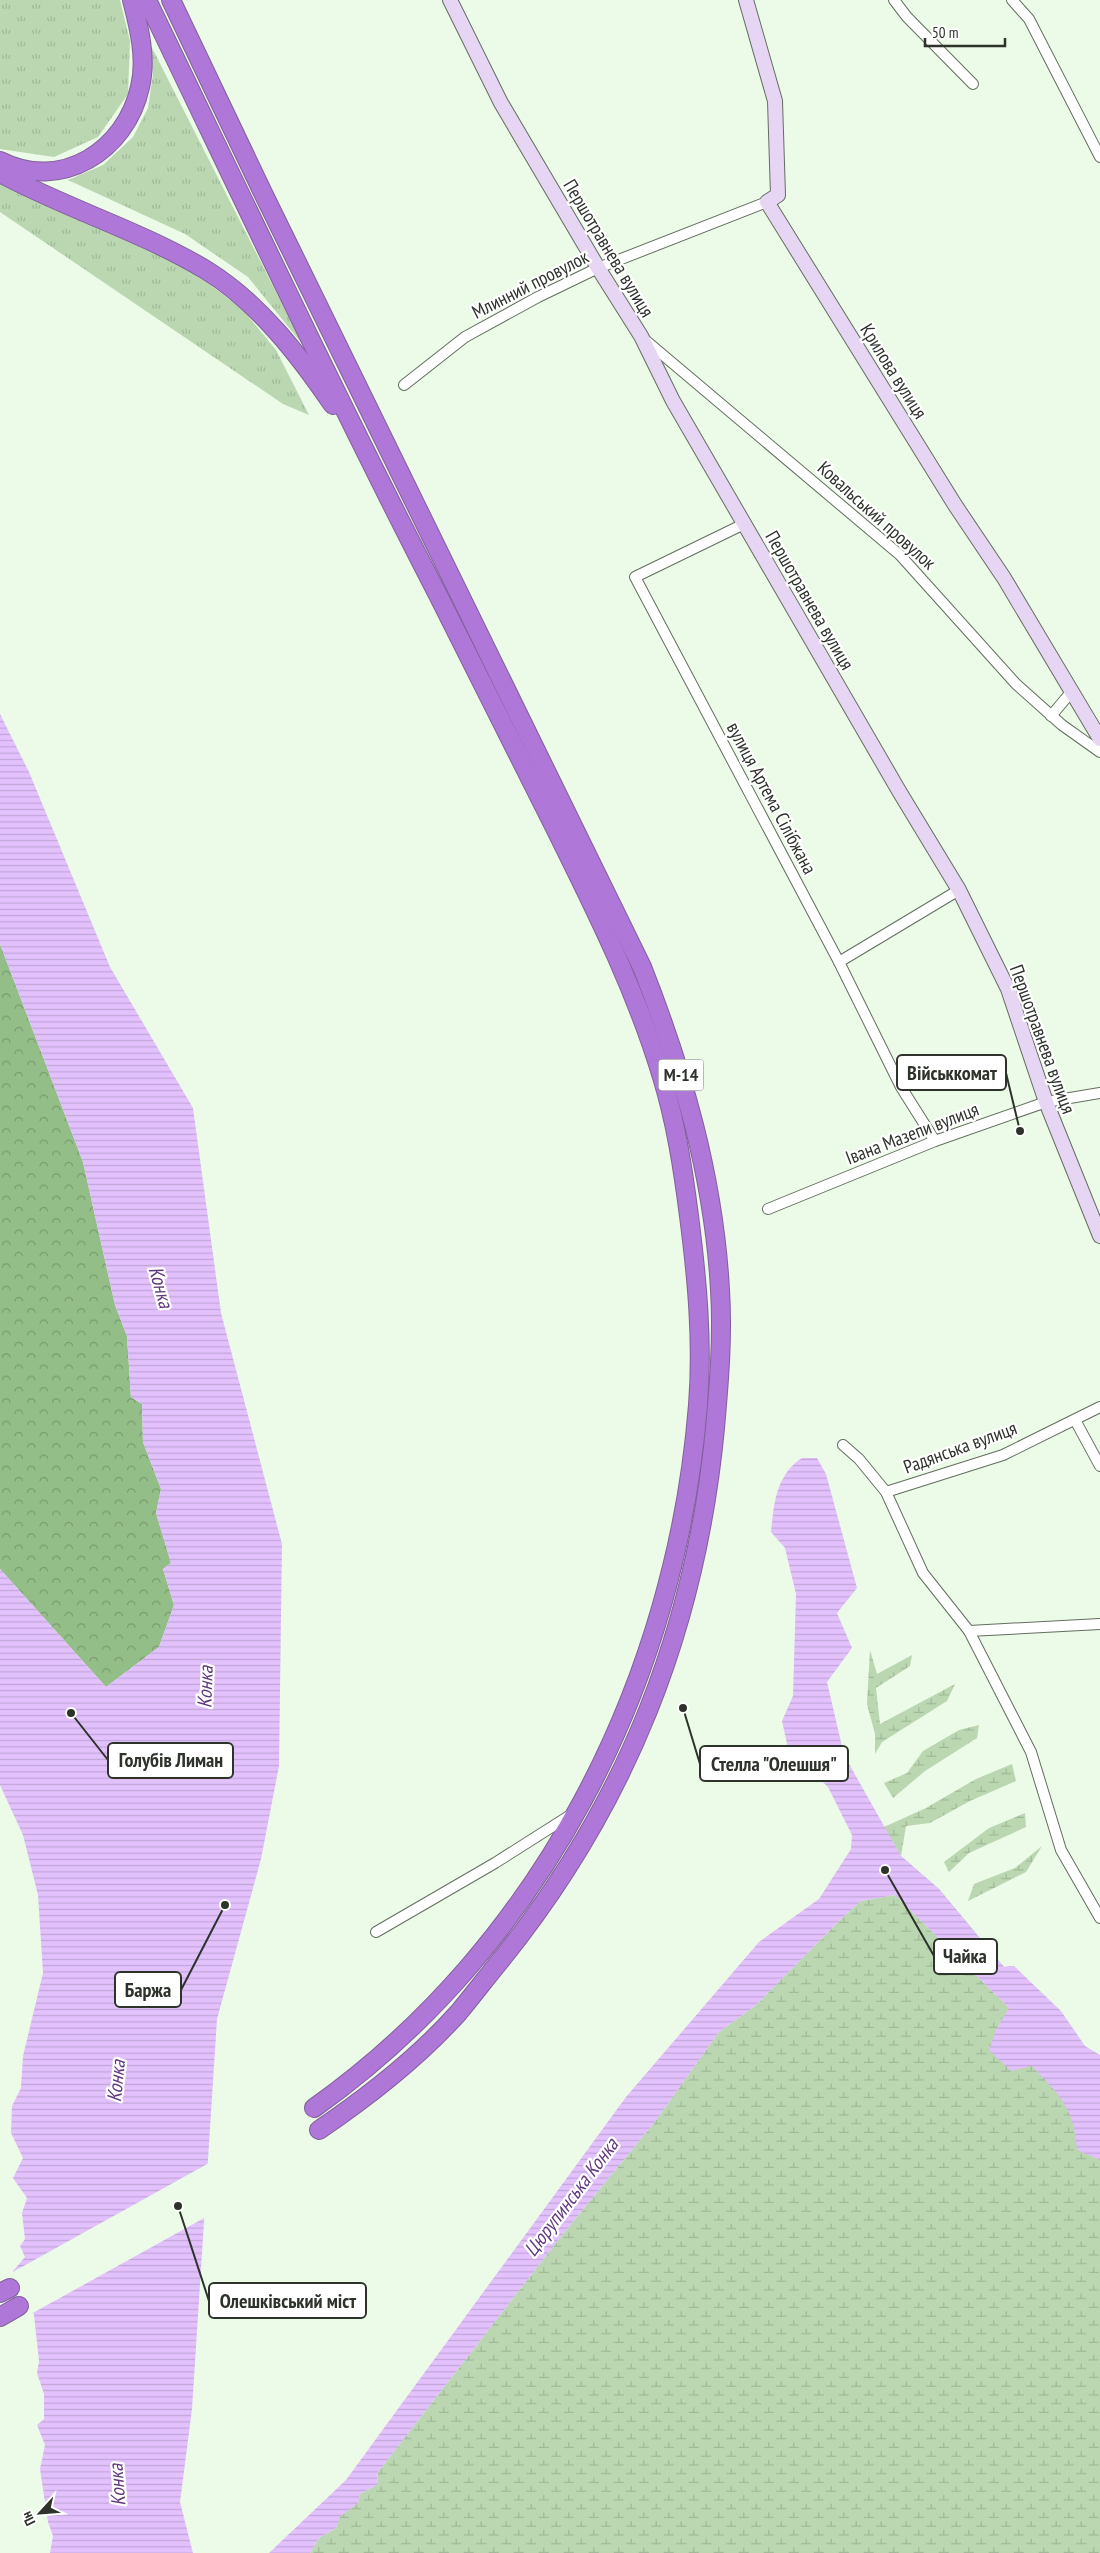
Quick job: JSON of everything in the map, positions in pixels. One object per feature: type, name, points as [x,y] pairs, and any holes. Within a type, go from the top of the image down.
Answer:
[{"type":"highway","points":[[0,161],[17,170],[60,170],[77,166],[104,149],[118,135],[134,106],[141,86],[142,62],[139,28],[132,0]]},
{"type":"highway","name":"М-14","points":[[148,0],[365,452],[591,900],[641,1012],[664,1081],[681,1155],[699,1315],[699,1401],[690,1480],[675,1564],[651,1646],[612,1744],[563,1836],[520,1902],[473,1965],[415,2026],[354,2078],[314,2108]]},
{"type":"highway","name":"М-14","points":[[171,0],[263,194],[642,967],[668,1033],[705,1166],[720,1291],[719,1383],[710,1485],[693,1569],[667,1663],[628,1760],[606,1805],[555,1888],[523,1933],[459,2012],[425,2046],[385,2081],[319,2130]]},
{"type":"highway","points":[[179,0],[263,194]]},
{"type":"highway","points":[[0,173],[38,194],[100,218],[163,247],[208,271],[254,309],[289,345],[365,452]]},
{"type":"highway","points":[[0,2317],[20,2306]]},
{"type":"street","name":"Першотравнева вулиця","points":[[450,0],[501,103],[598,268],[641,336],[672,401],[899,791],[959,890],[1008,989],[1046,1102],[1100,1236]]},
{"type":"street","points":[[746,0],[776,101],[778,195],[767,202]]},
{"type":"street","points":[[894,0],[907,17],[973,84]]},
{"type":"street","points":[[1012,0],[1029,19],[1100,157]]},
{"type":"street","name":"Млинний провулок","points":[[404,384],[465,337],[538,297],[598,268],[767,202]]},
{"type":"street","name":"Крилова вулиця","points":[[767,202],[955,505],[1004,578],[1100,739]]},
{"type":"street","name":"Ковальський провулок","points":[[641,336],[900,555],[1016,684],[1051,716],[1100,752]]},
{"type":"street","name":"вулиця Артема Сілібжана","points":[[744,524],[635,577],[839,962],[901,1087],[935,1141]]},
{"type":"street","points":[[1051,716],[1072,691]]},
{"type":"street","points":[[839,962],[959,890]]},
{"type":"street","name":"Івана Мазепи вулиця","points":[[768,1208],[935,1141],[1046,1102],[1100,1093]]},
{"type":"street","name":"Радянська вулиця","points":[[886,1492],[1002,1455],[1100,1407]]},
{"type":"street","points":[[1075,1420],[1100,1466]]},
{"type":"street","points":[[843,1446],[859,1459],[886,1492],[923,1573],[969,1632],[1031,1752],[1061,1850],[1100,1918]]},
{"type":"street","points":[[969,1632],[1100,1624]]},
{"type":"street","points":[[376,1932],[495,1863],[576,1812]]},
{"type":"green space","points":[[0,0],[120,0],[130,41],[128,94],[98,137],[54,157],[0,149]]},
{"type":"green space","points":[[148,40],[303,345],[248,277],[185,234],[68,180],[103,165],[133,137],[148,108],[153,74]]},
{"type":"green space","points":[[0,181],[77,219],[143,244],[200,277],[243,310],[276,350],[309,415],[283,404],[0,212]]},
{"type":"green space","points":[[0,944],[83,1162],[115,1305],[127,1336],[131,1397],[142,1404],[143,1442],[161,1489],[156,1513],[171,1563],[163,1569],[174,1605],[159,1647],[106,1687],[0,1569]]},
{"type":"green space","points":[[870,1650],[877,1674],[912,1655],[910,1666],[876,1688],[880,1724],[955,1684],[947,1701],[882,1742],[875,1754],[875,1734],[867,1704]]},
{"type":"green space","points":[[979,1725],[977,1738],[925,1771],[893,1798],[884,1783],[907,1773],[923,1751],[959,1730]]},
{"type":"green space","points":[[1012,1764],[1016,1781],[970,1801],[930,1823],[906,1826],[901,1856],[884,1827],[926,1808],[976,1779]]},
{"type":"green space","points":[[1025,1813],[1026,1827],[969,1853],[949,1872],[944,1862],[989,1828]]},
{"type":"green space","points":[[1042,1846],[1026,1872],[968,1901],[974,1884],[1015,1868]]},
{"type":"green space","points":[[901,1856],[939,1889],[1004,1967],[1014,1966],[1017,1983]]},
{"type":"green space","points":[[895,1895],[1010,2009],[1100,2118],[1100,2553],[310,2553],[319,2538],[336,2528],[339,2517],[358,2503],[360,2494],[377,2485],[378,2472],[563,2234],[654,2123],[719,2032],[755,2006],[861,1901]]},
{"type":"water","name":"Конка","points":[[0,714],[29,772],[110,967],[193,1108],[221,1313],[282,1544],[279,1766],[261,1859],[217,2019],[192,2409],[180,2502],[193,2553],[50,2553],[53,2536],[48,2522],[40,2469],[45,2445],[37,2425],[44,2419],[44,2394],[37,2373],[39,2361],[34,2315],[13,2271],[25,2257],[20,2246],[25,2239],[22,2213],[27,2198],[13,2178],[23,2158],[11,2133],[12,2106],[21,2088],[23,2056],[43,1973],[38,1895],[23,1835],[0,1785],[0,1569],[106,1687],[159,1647],[174,1605],[163,1569],[171,1563],[156,1513],[161,1489],[143,1442],[142,1404],[131,1397],[127,1336],[115,1305],[83,1162],[0,944]]},
{"type":"water","name":"Цюрупинська Конка","points":[[802,1458],[817,1458],[826,1474],[857,1588],[837,1613],[852,1648],[827,1682],[844,1755],[901,1856],[939,1889],[1004,1967],[1014,1966],[1061,2011],[1085,2046],[1100,2055],[1100,2160],[1077,2150],[1073,2123],[1069,2112],[1050,2085],[1032,2066],[1011,2071],[989,2050],[997,2028],[1009,2008],[895,1895],[861,1901],[755,2006],[719,2032],[654,2123],[563,2234],[378,2472],[377,2485],[360,2494],[358,2503],[340,2517],[336,2528],[319,2538],[310,2553],[269,2553],[346,2480],[626,2097],[759,1942],[819,1899],[851,1849],[852,1835],[828,1787],[788,1748],[782,1721],[793,1696],[796,1594],[785,1548],[771,1532],[778,1490],[793,1465]]},
{"type":"pier","points":[[209,2163],[206,2217],[31,2314],[11,2273]]},
{"type":"place","name":"Військкомат","points":[[1020,1131]]},
{"type":"place","name":"Стелла \"Олешшя\"","points":[[683,1708]]},
{"type":"place","name":"Голубів Лиман","points":[[71,1713]]},
{"type":"place","name":"Чайка","points":[[885,1870]]},
{"type":"place","name":"Баржа","points":[[225,1905]]},
{"type":"place","name":"Олешківський міст","points":[[178,2206]]}]
